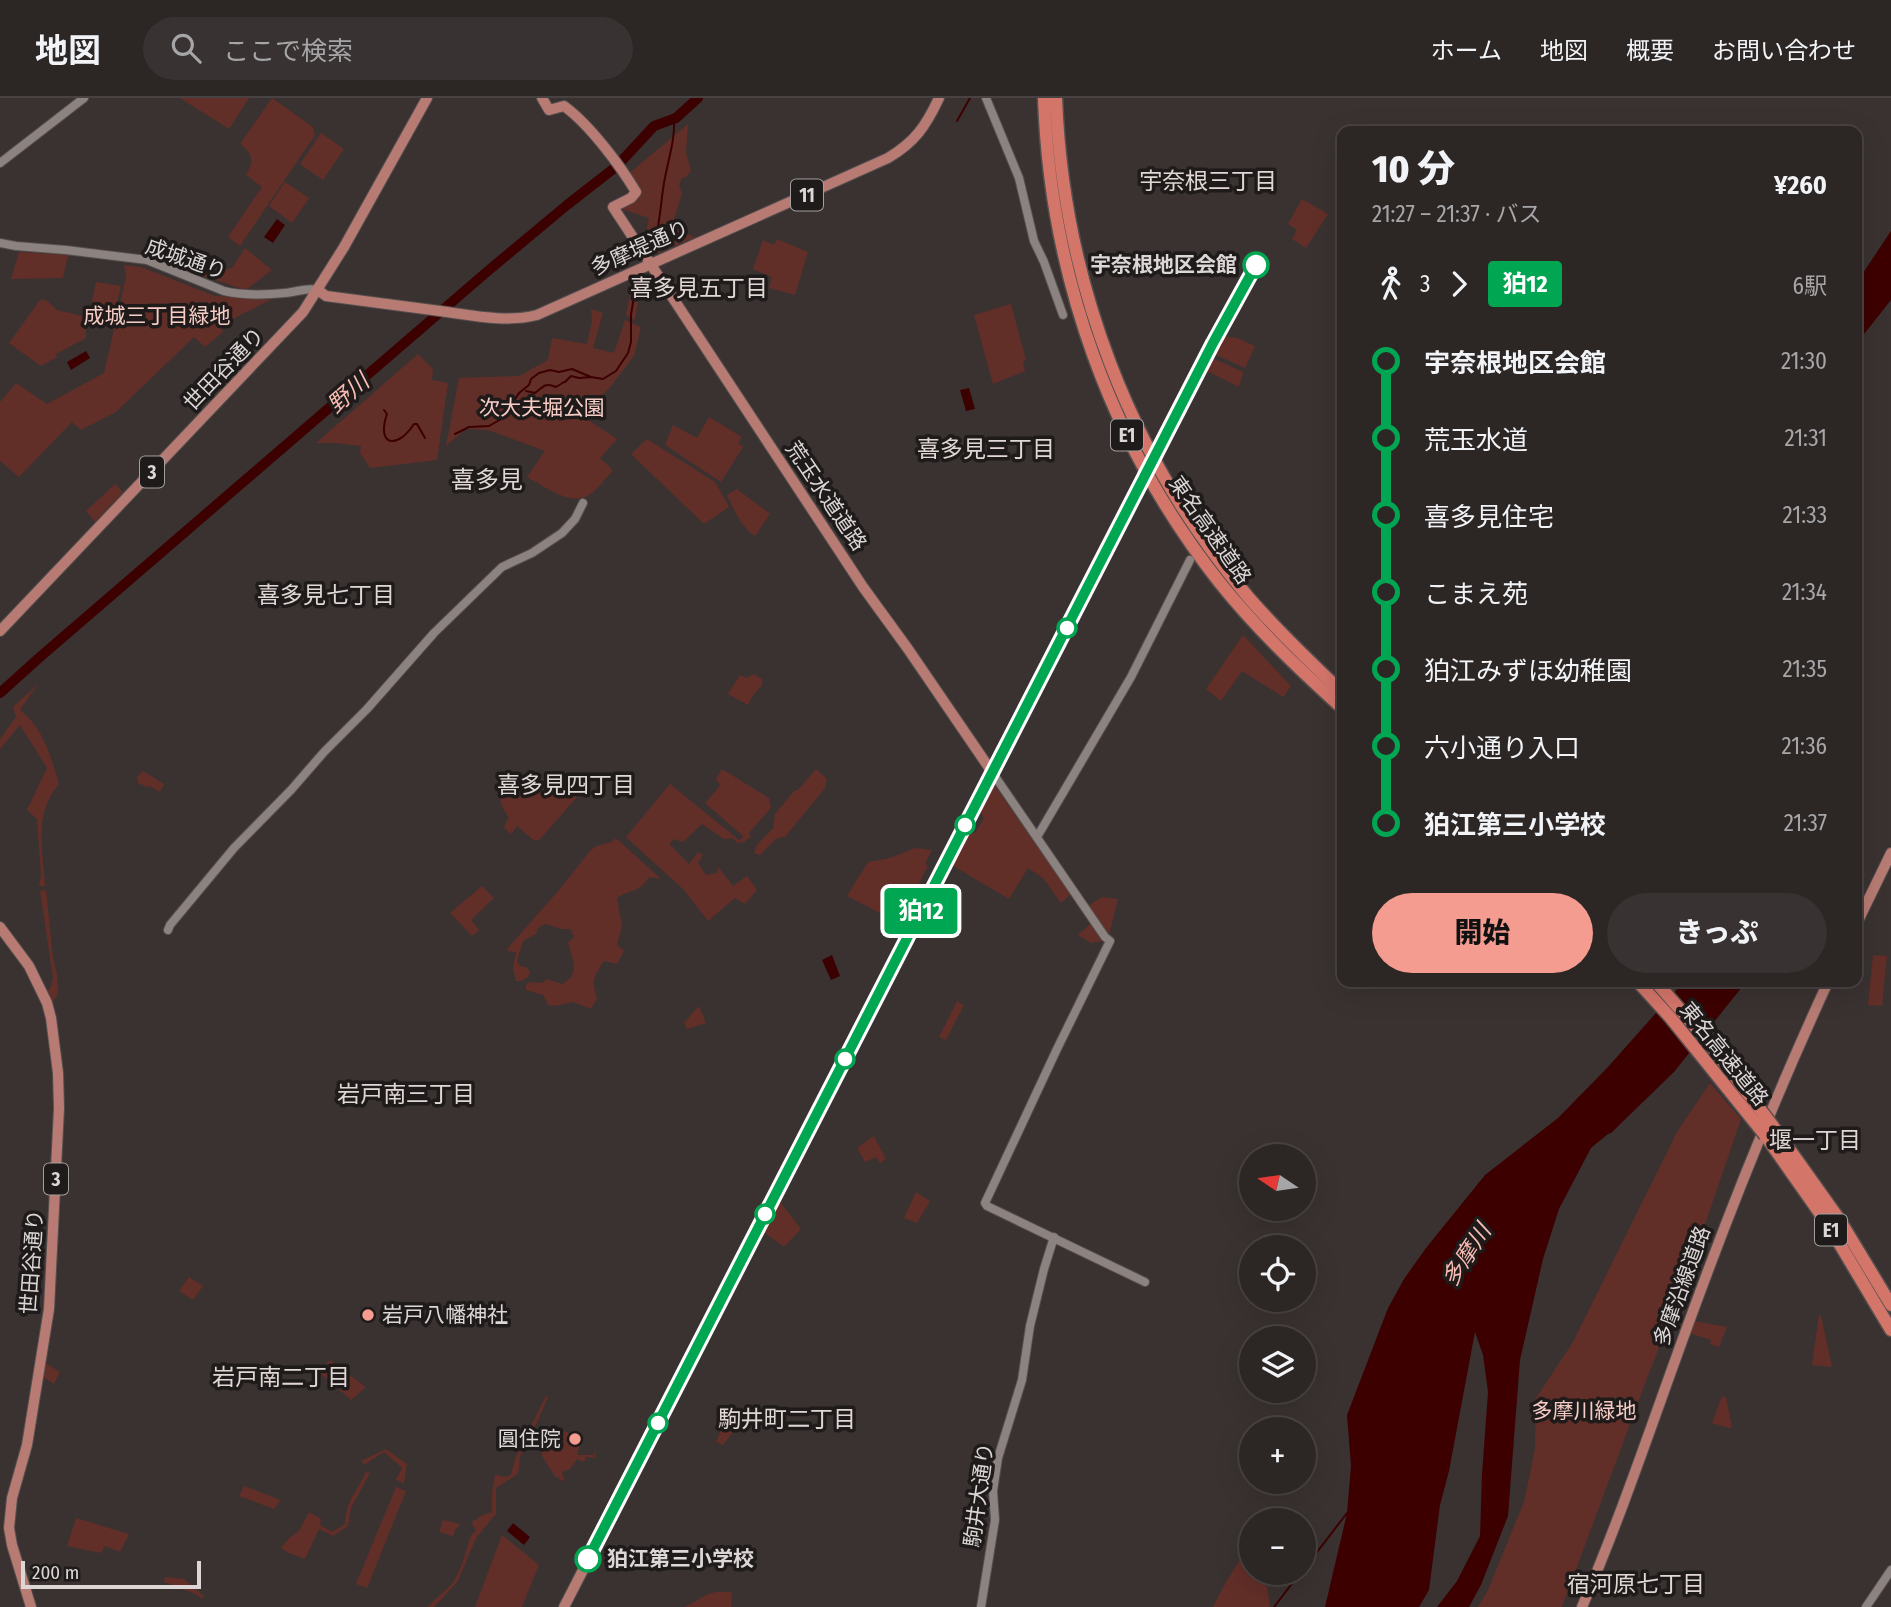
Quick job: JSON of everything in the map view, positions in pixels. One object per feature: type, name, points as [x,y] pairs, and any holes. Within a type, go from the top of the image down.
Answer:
[{"type":"highway","name":"東名高速道路","points":[[1044,98],[1051,192],[1067,271],[1098,371],[1129,440],[1168,508],[1222,585],[1288,658],[1337,703]]},
{"type":"highway","name":"東名高速道路","points":[[1056,98],[1063,187],[1077,259],[1098,331],[1130,413],[1171,489],[1217,557],[1259,608],[1337,687]]},
{"type":"highway","name":"東名高速道路","points":[[1643,987],[1728,1087],[1788,1166],[1829,1226],[1891,1330]]},
{"type":"highway","name":"東名高速道路","points":[[1660,987],[1706,1039],[1798,1160],[1839,1219],[1891,1305]]},
{"type":"main road","name":"世田谷通り","points":[[0,631],[303,313],[426,98]]},
{"type":"main road","name":"荒玉水道道路","points":[[541,98],[550,110],[564,106],[579,116],[626,176],[636,192],[631,198],[613,207],[863,587],[992,772]]},
{"type":"main road","name":"多摩堤通り","points":[[318,290],[326,296],[508,319],[537,315],[902,150],[920,133],[939,98]]},
{"type":"main road","points":[[564,1607],[1141,483]]},
{"type":"main road","points":[[1862,913],[1891,853]]},
{"type":"main road","name":"世田谷通り","points":[[0,927],[29,966],[47,1003],[58,1073],[60,1108],[49,1309],[27,1444],[4,1529],[31,1607]]},
{"type":"main road","name":"多摩沿線道路","points":[[1581,1607],[1635,1472],[1731,1209],[1826,987]]},
{"type":"street","points":[[0,163],[84,98]]},
{"type":"street","points":[[986,98],[1018,177],[1034,241],[1063,315]]},
{"type":"street","name":"成城通り","points":[[0,243],[147,260],[237,294],[278,294],[311,288],[318,290]]},
{"type":"street","points":[[168,930],[234,848],[360,716],[434,633],[502,567],[532,553],[562,533],[575,519],[583,503]]},
{"type":"street","points":[[1037,837],[1131,677],[1190,560]]},
{"type":"street","name":"荒玉水道道路","points":[[992,772],[1110,941],[985,1203],[1054,1237]]},
{"type":"street","points":[[1054,1237],[1145,1282]]},
{"type":"street","name":"駒井大通り","points":[[981,1607],[995,1520],[993,1491],[998,1458],[1022,1380],[1030,1326],[1054,1237]]},
{"type":"street","points":[[1866,1607],[1891,1570]]},
{"type":"green space","points":[[180,98],[249,98],[229,129]]},
{"type":"green space","points":[[272,98],[313,127],[315,135],[240,246],[228,237],[262,187],[246,175],[251,166],[251,158],[240,144]]},
{"type":"green space","points":[[688,124],[686,152],[691,171],[679,184],[682,194],[671,228],[695,237],[649,257],[643,247],[649,218],[619,208],[639,194],[626,176]]},
{"type":"green space","points":[[321,133],[344,149],[323,180],[300,164]]},
{"type":"green space","points":[[285,182],[309,198],[292,223],[269,206]]},
{"type":"green space","points":[[1302,199],[1328,214],[1306,248],[1292,239],[1297,230],[1288,224]]},
{"type":"green space","points":[[165,239],[215,271],[232,268],[245,248],[272,270],[246,290],[156,257]]},
{"type":"green space","points":[[777,239],[808,252],[795,295],[769,288],[772,277],[753,269],[763,240],[774,245]]},
{"type":"green space","points":[[19,252],[68,255],[63,278],[11,279]]},
{"type":"green space","name":"成城三丁目緑地","points":[[124,265],[141,267],[215,296],[272,299],[221,325],[223,332],[205,347],[194,337],[116,412],[81,430],[72,422],[19,477],[0,461],[0,402],[16,383],[47,404],[104,373],[126,277]]},
{"type":"green space","points":[[642,276],[635,320],[626,315],[633,279]]},
{"type":"green space","name":"成城三丁目緑地","points":[[96,282],[121,286],[114,316],[90,311]]},
{"type":"green space","points":[[40,300],[46,300],[57,310],[86,317],[86,338],[56,354],[57,357],[41,366],[9,343]]},
{"type":"green space","points":[[1011,304],[1026,360],[1023,362],[1025,371],[993,384],[974,315]]},
{"type":"green space","name":"次大夫堀公園","points":[[591,309],[603,313],[593,348],[614,353],[625,320],[641,327],[634,356],[612,385],[582,416],[617,439],[600,458],[613,470],[596,490],[582,498],[574,499],[549,490],[527,477],[545,451],[488,430],[466,429],[446,446],[459,378],[519,376],[548,360],[552,338],[587,344],[592,321]]},
{"type":"green space","points":[[1222,336],[1237,338],[1255,346],[1245,368],[1214,354]]},
{"type":"green space","name":"次大夫堀公園","points":[[418,354],[433,369],[432,380],[448,383],[437,460],[370,468],[360,453],[361,446],[316,443]]},
{"type":"green space","points":[[1212,358],[1243,373],[1239,387],[1205,370]]},
{"type":"green space","points":[[709,417],[742,437],[738,443],[743,447],[721,482],[665,445],[673,425],[697,438]]},
{"type":"green space","points":[[647,439],[715,482],[729,507],[704,524],[631,454]]},
{"type":"green space","points":[[115,484],[123,492],[95,522],[86,511]]},
{"type":"green space","points":[[737,489],[770,514],[755,536],[742,523],[727,495]]},
{"type":"green space","points":[[1243,635],[1291,686],[1283,697],[1242,671],[1221,701],[1206,689]]},
{"type":"green space","points":[[754,674],[762,679],[762,684],[748,705],[728,694],[740,675],[746,678]]},
{"type":"green space","points":[[38,684],[20,710],[40,734],[59,784],[51,796],[43,820],[45,886],[39,886],[41,876],[37,819],[27,810],[47,768],[20,725],[0,749],[0,739],[16,717],[13,707]]},
{"type":"green space","points":[[722,769],[769,798],[771,808],[749,833],[751,837],[744,842],[737,843],[733,838],[724,839],[702,824],[683,842],[674,839],[669,844],[689,864],[698,852],[703,855],[698,863],[706,875],[717,873],[718,867],[733,886],[747,876],[757,890],[745,904],[735,898],[708,921],[684,890],[626,837],[670,784],[739,840],[744,837],[705,803],[720,786],[716,779]]},
{"type":"green space","points":[[816,769],[827,779],[825,788],[785,837],[777,838],[760,855],[754,853],[757,845],[773,828],[775,814]]},
{"type":"green space","points":[[143,771],[164,784],[160,792],[138,783],[137,777]]},
{"type":"green space","points":[[510,777],[520,785],[533,784],[543,792],[554,787],[560,791],[564,786],[577,797],[537,841],[517,826],[511,834],[504,828],[509,818],[500,800],[505,788],[503,783]]},
{"type":"green space","points":[[992,782],[1071,894],[1061,903],[1043,878],[1028,868],[1009,899],[950,864],[966,831],[975,833],[984,818],[978,806]]},
{"type":"green space","points":[[614,839],[661,879],[649,877],[638,888],[617,898],[622,926],[617,945],[624,951],[617,964],[604,961],[598,970],[594,978],[597,998],[591,1009],[573,1002],[548,1005],[543,995],[526,990],[526,985],[530,982],[542,983],[547,979],[562,984],[572,976],[574,966],[568,943],[574,937],[570,929],[545,924],[538,928],[536,934],[523,941],[517,961],[530,972],[528,977],[521,981],[516,981],[513,968],[516,952],[507,949],[590,851]]},
{"type":"green space","points":[[915,848],[932,850],[925,864],[928,866],[902,916],[897,914],[888,917],[847,896],[868,862],[890,858]]},
{"type":"green space","points":[[482,886],[494,898],[471,920],[479,930],[472,936],[450,913]]},
{"type":"green space","points":[[46,890],[58,994],[51,1004],[46,992],[50,989],[53,978],[40,891]]},
{"type":"green space","points":[[1102,897],[1118,899],[1109,935],[1088,906]]},
{"type":"green space","points":[[1091,923],[1102,941],[1091,943],[1078,935]]},
{"type":"green space","points":[[1873,955],[1887,956],[1882,1006],[1868,1005]]},
{"type":"green space","points":[[957,1001],[964,1005],[946,1040],[939,1037]]},
{"type":"green space","points":[[699,1006],[706,1023],[687,1029],[684,1023]]},
{"type":"green space","name":"多摩川緑地","points":[[1710,1083],[1741,1119],[1688,1274],[1562,1607],[1478,1607],[1488,1590],[1524,1502],[1535,1449],[1536,1398],[1573,1342],[1677,1132]]},
{"type":"green space","points":[[874,1136],[886,1159],[880,1163],[876,1157],[865,1162],[857,1148]]},
{"type":"green space","points":[[916,1192],[930,1201],[917,1223],[904,1218]]},
{"type":"green space","points":[[778,1199],[801,1229],[784,1247],[761,1230]]},
{"type":"green space","points":[[189,1277],[203,1286],[193,1300],[179,1291]]},
{"type":"green space","points":[[1819,1314],[1821,1316],[1832,1367],[1812,1365]]},
{"type":"green space","points":[[1693,1321],[1727,1327],[1719,1347],[1710,1344],[1711,1340],[1689,1333]]},
{"type":"green space","points":[[330,1360],[366,1387],[351,1400],[320,1373]]},
{"type":"green space","points":[[44,1362],[60,1372],[54,1384],[43,1377]]},
{"type":"green space","points":[[546,1396],[548,1397],[529,1441],[544,1444],[546,1448],[550,1433],[560,1437],[564,1431],[569,1433],[566,1442],[579,1447],[577,1455],[594,1455],[596,1447],[595,1458],[585,1457],[583,1462],[577,1459],[570,1469],[562,1472],[564,1480],[560,1481],[542,1456],[541,1447],[527,1443],[520,1456],[518,1474],[496,1488],[496,1514],[476,1538],[458,1581],[434,1607],[428,1607],[455,1579],[471,1535],[476,1531],[473,1520],[492,1512],[495,1475],[507,1477],[511,1474],[516,1456]]},
{"type":"green space","points":[[1722,1396],[1726,1397],[1732,1427],[1729,1428],[1712,1423]]},
{"type":"green space","points":[[724,1423],[736,1428],[723,1445],[716,1442]]},
{"type":"green space","points":[[386,1449],[407,1464],[404,1483],[396,1480],[402,1468],[384,1452],[364,1465],[361,1461]]},
{"type":"green space","points":[[366,1472],[370,1473],[351,1508],[348,1526],[333,1536],[319,1529],[305,1559],[281,1548],[299,1531],[309,1512],[321,1519],[320,1525],[332,1532],[345,1524],[350,1502]]},
{"type":"green space","points":[[244,1486],[281,1500],[274,1509],[239,1496]]},
{"type":"green space","points":[[396,1487],[406,1491],[367,1588],[356,1584]]},
{"type":"green space","points":[[76,1518],[129,1534],[120,1552],[105,1546],[101,1553],[67,1546]]},
{"type":"green space","points":[[443,1520],[461,1524],[453,1536],[439,1532]]},
{"type":"green space","points":[[502,1535],[539,1565],[522,1607],[475,1607]]},
{"type":"green space","points":[[1239,1561],[1239,1585],[1265,1585],[1270,1607],[1213,1607]]},
{"type":"green space","points":[[165,1577],[184,1579],[204,1596],[202,1599],[196,1594],[164,1582]]},
{"type":"green space","points":[[732,1592],[731,1607],[685,1607],[708,1594]]},
{"type":"water","points":[[277,219],[285,225],[273,243],[264,237]]},
{"type":"water","points":[[1891,231],[1891,300],[1862,337],[1862,274]]},
{"type":"water","points":[[86,351],[90,358],[71,370],[67,362]]},
{"type":"water","points":[[969,388],[975,409],[966,411],[960,390]]},
{"type":"water","points":[[832,955],[840,976],[831,980],[822,960]]},
{"type":"water","name":"多摩川","points":[[1679,987],[1742,987],[1674,1072],[1611,1133],[1591,1148],[1559,1209],[1543,1259],[1520,1360],[1508,1516],[1481,1585],[1469,1607],[1437,1607],[1457,1581],[1480,1536],[1488,1392],[1483,1355],[1475,1332],[1440,1505],[1429,1590],[1419,1607],[1325,1607],[1347,1513],[1351,1466],[1347,1415],[1388,1308],[1426,1248],[1485,1175],[1558,1118]]},
{"type":"water","points":[[513,1523],[530,1537],[524,1545],[507,1531]]},
{"type":"waterway","name":"野川","points":[[0,693],[489,270],[617,166],[654,126],[676,118],[698,98]]},
{"type":"waterway","points":[[957,121],[970,98]]},
{"type":"waterway","points":[[649,253],[658,226],[673,141],[674,118]]},
{"type":"waterway","points":[[565,382],[571,376],[603,379],[616,371],[628,353],[631,342],[631,314],[637,281]]},
{"type":"waterway","points":[[455,434],[469,427],[489,426],[503,418],[519,393],[539,373],[572,369],[591,377]]},
{"type":"waterway","points":[[526,391],[535,393],[544,386],[556,387],[564,382]]},
{"type":"waterway","points":[[384,410],[387,414],[384,433],[390,441],[401,438],[414,424],[417,424],[425,438]]},
{"type":"waterway","points":[[1316,1553],[1347,1513]]},
{"type":"waterway","points":[[1274,1607],[1291,1585]]},
{"type":"bus line","name":"狛12","points":[[588,1559],[1213,343],[1256,265]]},
{"type":"place","name":"宇奈根地区会館","points":[[1256,265]]},
{"type":"place","name":"岩戸八幡神社","points":[[368,1315]]},
{"type":"place","name":"圓住院","points":[[575,1439]]},
{"type":"place","name":"狛江第三小学校","points":[[588,1559]]},
{"type":"district","name":"宇奈根三丁目","points":[[1208,181]]},
{"type":"district","name":"喜多見五丁目","points":[[699,288]]},
{"type":"district","name":"喜多見三丁目","points":[[986,449]]},
{"type":"district","name":"喜多見","points":[[487,480]]},
{"type":"district","name":"喜多見七丁目","points":[[326,595]]},
{"type":"district","name":"喜多見四丁目","points":[[566,785]]},
{"type":"district","name":"岩戸南三丁目","points":[[406,1094]]},
{"type":"district","name":"堰一丁目","points":[[1815,1140]]},
{"type":"district","name":"岩戸南二丁目","points":[[281,1377]]},
{"type":"district","name":"駒井町二丁目","points":[[787,1419]]},
{"type":"district","name":"宿河原七丁目","points":[[1636,1584]]}]
